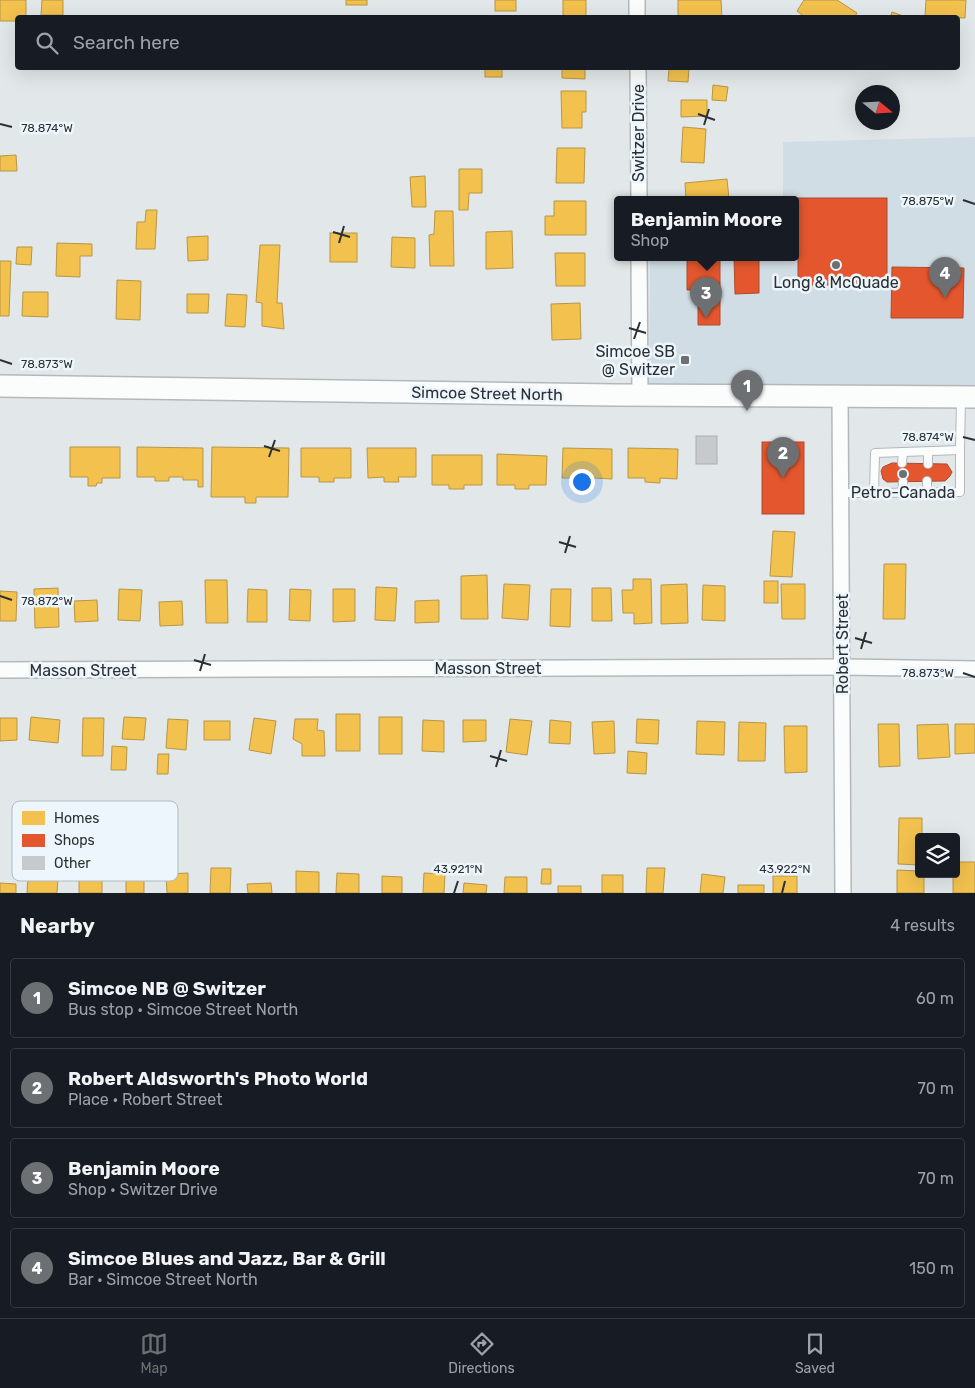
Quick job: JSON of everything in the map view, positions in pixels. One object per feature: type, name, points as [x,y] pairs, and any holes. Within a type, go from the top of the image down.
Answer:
[{"type":"main road","name":"Simcoe Street North","points":[[0,386],[640,395],[968,397]]},
{"type":"street","points":[[637,0],[637,15]]},
{"type":"street","name":"Switzer Drive","points":[[638,70],[639,196]]},
{"type":"street","points":[[639,261],[640,395]]},
{"type":"street","name":"Robert Street","points":[[840,395],[843,893]]},
{"type":"street","name":"Masson Street","points":[[0,670],[843,667],[975,669]]},
{"type":"lane","points":[[841,493],[960,492],[960,450],[968,397]]},
{"type":"lane","points":[[874,493],[875,454],[960,450]]},
{"type":"lane","points":[[902,452],[902,464]]},
{"type":"lane","points":[[928,452],[928,464]]},
{"type":"lane","points":[[927,493],[928,481]]},
{"type":"lane","points":[[902,493],[903,482]]},
{"type":"shaded area","points":[[975,137],[975,395],[649,396],[650,261],[799,261],[799,196],[783,196],[783,142]]},
{"type":"building: Homes","points":[[0,0],[26,0],[26,15],[15,15],[15,21],[0,21]]},
{"type":"building: Homes","points":[[42,0],[63,0],[63,15],[41,15]]},
{"type":"building: Homes","points":[[346,0],[367,0],[367,5],[346,5]]},
{"type":"building: Homes","points":[[495,0],[516,0],[516,11],[495,11]]},
{"type":"building: Homes","points":[[563,0],[586,0],[586,15],[563,15]]},
{"type":"building: Homes","points":[[678,0],[721,0],[722,15],[678,15]]},
{"type":"building: Homes","points":[[804,0],[837,0],[857,13],[856,15],[802,15],[797,11]]},
{"type":"building: Homes","points":[[926,0],[966,0],[965,18],[960,18],[960,15],[925,15]]},
{"type":"building: Homes","points":[[485,70],[502,70],[502,77],[485,77]]},
{"type":"building: Homes","points":[[562,70],[585,70],[585,79],[562,78]]},
{"type":"building: Homes","points":[[669,70],[689,70],[688,82],[668,81]]},
{"type":"building: Homes","points":[[713,85],[728,87],[726,101],[712,100]]},
{"type":"building: Homes","points":[[561,91],[586,91],[586,112],[582,112],[582,128],[562,128]]},
{"type":"building: Homes","points":[[681,100],[707,100],[707,116],[681,117]]},
{"type":"building: Homes","points":[[683,127],[706,129],[704,163],[681,162]]},
{"type":"building: Homes","points":[[557,148],[585,148],[584,183],[556,183]]},
{"type":"building: Homes","points":[[16,155],[17,171],[0,171],[0,156]]},
{"type":"building: Homes","points":[[459,169],[482,169],[482,193],[469,193],[468,210],[459,210]]},
{"type":"building: Homes","points":[[425,176],[426,207],[412,207],[410,177]]},
{"type":"building: Homes","points":[[727,179],[729,196],[686,196],[685,183]]},
{"type":"building: Homes","points":[[554,201],[586,201],[586,235],[545,235],[545,216],[554,216]]},
{"type":"building: Homes","points":[[146,210],[157,210],[155,249],[136,249],[137,222],[145,222]]},
{"type":"building: Homes","points":[[435,211],[453,211],[454,266],[430,266],[429,235],[434,234]]},
{"type":"building: Homes","points":[[512,231],[513,268],[486,269],[486,232]]},
{"type":"building: Homes","points":[[330,233],[357,233],[357,262],[330,262]]},
{"type":"building: Homes","points":[[208,236],[208,260],[188,261],[187,237]]},
{"type":"building: Homes","points":[[392,237],[415,238],[415,268],[391,267]]},
{"type":"building: Homes","points":[[57,243],[92,244],[92,256],[80,256],[80,277],[56,276]]},
{"type":"building: Homes","points":[[260,245],[280,245],[277,303],[282,303],[284,329],[262,326],[262,303],[256,302]]},
{"type":"building: Homes","points":[[17,247],[32,247],[31,265],[16,264]]},
{"type":"building: Homes","points":[[555,253],[585,253],[585,286],[556,286]]},
{"type":"building: Homes","points":[[0,261],[11,261],[9,316],[0,316]]},
{"type":"building: Homes","points":[[117,280],[141,281],[140,320],[116,319]]},
{"type":"building: Homes","points":[[23,292],[48,292],[48,317],[22,316]]},
{"type":"building: Homes","points":[[187,294],[209,294],[208,313],[187,313]]},
{"type":"building: Homes","points":[[227,294],[247,295],[245,327],[225,326]]},
{"type":"building: Homes","points":[[580,303],[581,339],[552,340],[551,304]]},
{"type":"building: Homes","points":[[70,447],[120,447],[120,478],[102,478],[102,483],[97,483],[96,486],[88,486],[88,477],[70,477]]},
{"type":"building: Homes","points":[[137,447],[203,448],[203,487],[198,487],[198,480],[183,480],[183,477],[169,477],[169,481],[155,481],[155,477],[137,477]]},
{"type":"building: Homes","points":[[212,447],[289,448],[288,497],[256,497],[256,503],[245,503],[245,497],[211,497]]},
{"type":"building: Homes","points":[[301,448],[351,448],[351,478],[334,478],[334,482],[319,482],[319,477],[301,477]]},
{"type":"building: Homes","points":[[367,448],[416,448],[416,477],[398,477],[399,482],[384,482],[384,477],[368,478]]},
{"type":"building: Homes","points":[[563,448],[612,449],[612,479],[594,478],[594,483],[580,483],[580,478],[562,478]]},
{"type":"building: Homes","points":[[628,448],[678,449],[677,479],[660,478],[660,483],[645,482],[645,478],[628,478]]},
{"type":"building: Homes","points":[[497,454],[547,456],[546,485],[529,485],[529,489],[515,489],[515,485],[497,485]]},
{"type":"building: Homes","points":[[432,455],[482,455],[482,485],[464,485],[464,489],[449,489],[449,485],[432,485]]},
{"type":"building: Homes","points":[[773,531],[795,532],[792,577],[770,576]]},
{"type":"building: Homes","points":[[884,564],[906,564],[905,619],[883,619]]},
{"type":"building: Homes","points":[[487,575],[488,619],[461,619],[461,576]]},
{"type":"building: Homes","points":[[633,579],[651,579],[652,623],[634,624],[634,613],[623,613],[622,590],[633,590]]},
{"type":"building: Homes","points":[[205,580],[227,580],[228,623],[206,623]]},
{"type":"building: Homes","points":[[764,581],[778,581],[778,603],[764,603]]},
{"type":"building: Homes","points":[[504,584],[530,585],[528,620],[502,618]]},
{"type":"building: Homes","points":[[687,584],[688,623],[661,624],[661,585]]},
{"type":"building: Homes","points":[[781,584],[805,584],[805,619],[782,619]]},
{"type":"building: Homes","points":[[703,585],[725,586],[725,621],[702,620]]},
{"type":"building: Homes","points":[[376,587],[397,588],[395,621],[375,620]]},
{"type":"building: Homes","points":[[58,588],[59,627],[35,628],[34,589]]},
{"type":"building: Homes","points":[[592,588],[611,588],[612,621],[592,621]]},
{"type":"building: Homes","points":[[119,589],[142,590],[140,621],[118,620]]},
{"type":"building: Homes","points":[[248,589],[267,590],[267,622],[247,622]]},
{"type":"building: Homes","points":[[290,589],[311,590],[310,621],[289,620]]},
{"type":"building: Homes","points":[[333,589],[355,589],[355,621],[333,622]]},
{"type":"building: Homes","points":[[551,589],[571,589],[570,627],[550,626]]},
{"type":"building: Homes","points":[[0,591],[17,592],[16,621],[0,621]]},
{"type":"building: Homes","points":[[97,600],[98,621],[75,622],[74,601]]},
{"type":"building: Homes","points":[[439,600],[439,622],[415,623],[415,601]]},
{"type":"building: Homes","points":[[182,601],[183,625],[160,626],[159,602]]},
{"type":"building: Homes","points":[[336,714],[360,714],[360,751],[336,751]]},
{"type":"building: Homes","points":[[31,717],[60,720],[58,743],[29,740]]},
{"type":"building: Homes","points":[[124,717],[146,718],[144,740],[122,739]]},
{"type":"building: Homes","points":[[379,717],[402,717],[402,754],[379,754]]},
{"type":"building: Homes","points":[[0,718],[17,718],[17,740],[0,741]]},
{"type":"building: Homes","points":[[83,718],[104,718],[103,756],[82,756]]},
{"type":"building: Homes","points":[[254,718],[276,721],[271,754],[249,750]]},
{"type":"building: Homes","points":[[168,719],[188,720],[186,750],[166,748]]},
{"type":"building: Homes","points":[[295,719],[318,719],[317,730],[324,731],[325,756],[302,756],[302,744],[293,739]]},
{"type":"building: Homes","points":[[510,719],[532,721],[527,755],[506,752]]},
{"type":"building: Homes","points":[[637,719],[659,720],[658,744],[636,743]]},
{"type":"building: Homes","points":[[423,720],[444,721],[444,752],[422,751]]},
{"type":"building: Homes","points":[[463,720],[486,720],[486,741],[463,742]]},
{"type":"building: Homes","points":[[550,720],[571,722],[570,744],[549,743]]},
{"type":"building: Homes","points":[[204,721],[230,721],[230,740],[204,740]]},
{"type":"building: Homes","points":[[614,721],[615,753],[594,754],[592,722]]},
{"type":"building: Homes","points":[[697,721],[725,722],[724,755],[696,754]]},
{"type":"building: Homes","points":[[739,722],[766,723],[765,761],[738,761]]},
{"type":"building: Homes","points":[[878,724],[899,724],[900,766],[879,767]]},
{"type":"building: Homes","points":[[948,724],[950,757],[918,759],[917,725]]},
{"type":"building: Homes","points":[[955,724],[975,724],[975,753],[955,754]]},
{"type":"building: Homes","points":[[784,726],[807,726],[807,772],[785,773]]},
{"type":"building: Homes","points":[[112,746],[127,747],[126,770],[111,770]]},
{"type":"building: Homes","points":[[628,751],[647,753],[646,774],[627,773]]},
{"type":"building: Homes","points":[[158,754],[169,754],[168,774],[157,774]]},
{"type":"building: Homes","points":[[899,818],[922,818],[922,833],[915,833],[915,865],[898,864]]},
{"type":"building: Homes","points":[[960,862],[975,862],[975,893],[953,893],[953,878],[960,878]]},
{"type":"building: Homes","points":[[211,868],[231,868],[230,893],[210,893]]},
{"type":"building: Homes","points":[[647,868],[665,868],[663,893],[646,893]]},
{"type":"building: Homes","points":[[542,869],[551,869],[551,884],[541,884]]},
{"type":"building: Homes","points":[[897,870],[915,871],[915,878],[924,878],[924,893],[897,893]]},
{"type":"building: Homes","points":[[296,871],[319,872],[319,893],[296,893]]},
{"type":"building: Homes","points":[[178,873],[188,873],[188,893],[167,893],[166,881],[178,881]]},
{"type":"building: Homes","points":[[337,873],[359,874],[359,893],[336,893]]},
{"type":"building: Homes","points":[[424,873],[445,874],[444,893],[423,893]]},
{"type":"building: Homes","points":[[702,874],[725,877],[723,893],[700,893]]},
{"type":"building: Homes","points":[[602,875],[623,875],[623,893],[602,893]]},
{"type":"building: Homes","points":[[382,876],[402,877],[402,893],[382,893]]},
{"type":"building: Homes","points":[[773,876],[797,876],[797,893],[773,893]]},
{"type":"building: Homes","points":[[505,877],[527,877],[527,893],[504,893]]},
{"type":"building: Homes","points":[[28,881],[58,881],[57,893],[27,893]]},
{"type":"building: Homes","points":[[79,881],[102,881],[102,893],[79,893]]},
{"type":"building: Homes","points":[[126,881],[144,881],[144,893],[126,893]]},
{"type":"building: Homes","points":[[0,883],[16,884],[16,893],[0,893]]},
{"type":"building: Homes","points":[[271,883],[272,893],[248,893],[247,884]]},
{"type":"building: Homes","points":[[464,883],[487,885],[486,893],[463,893]]},
{"type":"building: Homes","points":[[738,885],[764,885],[764,893],[738,893]]},
{"type":"building: Homes","points":[[558,886],[581,886],[581,893],[558,893]]},
{"type":"building: Shops","points":[[799,198],[887,198],[887,285],[798,285]]},
{"type":"building: Shops","points":[[687,261],[720,261],[720,325],[698,325],[698,290],[687,290]]},
{"type":"building: Shops","points":[[734,261],[759,261],[759,293],[735,294]]},
{"type":"building: Shops","points":[[892,267],[964,268],[963,318],[891,318]]},
{"type":"building: Shops","points":[[762,442],[804,442],[804,514],[762,514]]},
{"type":"building: Shops","points":[[892,463],[947,464],[952,472],[945,481],[887,482],[883,479],[881,471],[883,467]]},
{"type":"building: Other","points":[[696,436],[717,436],[717,464],[696,464]]},
{"type":"place","name":"Long & McQuade","points":[[836,265]]},
{"type":"place","name":"Simcoe Blues and Jazz, Bar & Grill","points":[[945,298]]},
{"type":"place","name":"Benjamin Moore","points":[[706,318]]},
{"type":"place","name":"Simcoe SB @ Switzer","points":[[685,360]]},
{"type":"place","name":"Simcoe NB @ Switzer","points":[[747,411]]},
{"type":"place","name":"Petro-Canada","points":[[903,474]]},
{"type":"place","name":"Robert Aldsworth's Photo World","points":[[783,478]]}]
